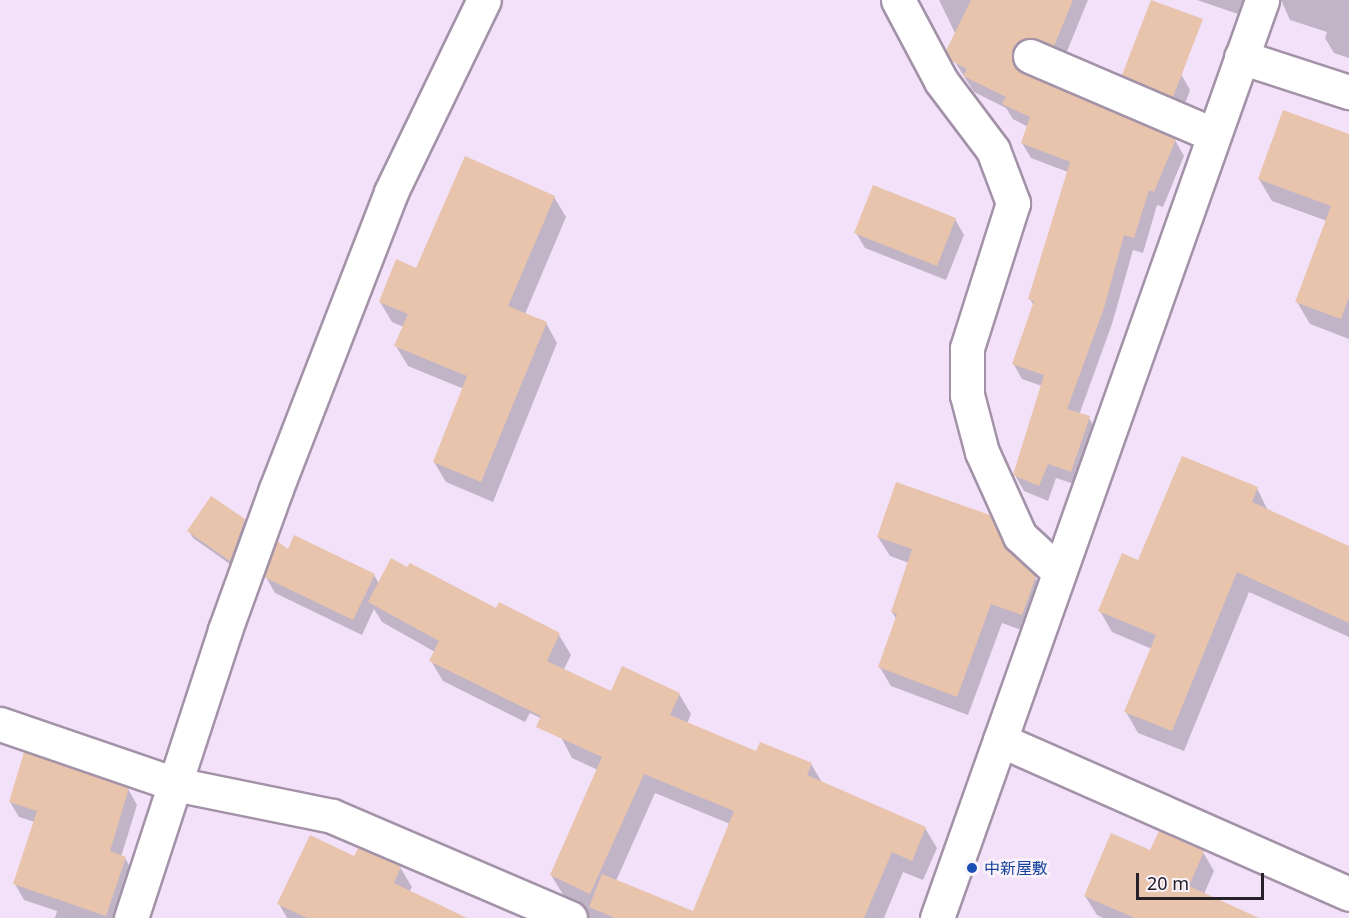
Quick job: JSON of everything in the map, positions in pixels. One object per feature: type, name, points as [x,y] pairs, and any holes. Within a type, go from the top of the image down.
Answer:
[{"type":"street","points":[[131,918],[225,630],[276,489],[391,192],[484,0]]},
{"type":"street","points":[[898,0],[941,81],[993,150],[1013,203],[967,348],[967,395],[982,452],[1020,536],[1059,572]]},
{"type":"street","points":[[937,918],[1262,0]]},
{"type":"street","points":[[1030,56],[1214,135]]},
{"type":"street","points":[[1241,57],[1349,92]]},
{"type":"street","points":[[0,724],[175,784],[332,816],[570,918]]},
{"type":"street","points":[[1000,740],[1349,894]]},
{"type":"building","points":[[971,0],[1073,0],[1054,46],[1037,39],[1027,38],[1019,41],[1013,49],[1012,59],[1015,67],[1023,73],[1176,139],[1154,192],[1149,190],[1134,238],[1124,235],[1104,308],[1067,409],[1090,416],[1071,472],[1048,464],[1039,486],[1013,475],[1044,375],[1012,364],[1034,301],[1028,299],[1070,162],[1021,143],[1030,117],[1002,104],[1006,97],[963,76],[967,69],[952,61],[946,51]]},
{"type":"building","points":[[1151,0],[1203,19],[1173,97],[1122,75]]},
{"type":"building","points":[[1283,110],[1349,134],[1349,297],[1341,319],[1295,302],[1331,206],[1258,179]]},
{"type":"building","points":[[465,156],[555,196],[508,306],[547,322],[481,482],[433,462],[467,376],[394,346],[408,314],[379,302],[396,259],[416,268]]},
{"type":"building","points":[[873,185],[956,218],[937,266],[854,233]]},
{"type":"building","points":[[1182,456],[1258,487],[1252,502],[1349,546],[1349,623],[1237,572],[1172,731],[1124,712],[1156,635],[1098,611],[1122,553],[1138,560]]},
{"type":"building","points":[[896,482],[990,515],[1007,549],[1036,576],[1022,615],[991,604],[957,697],[878,667],[897,614],[891,612],[912,549],[877,537]]},
{"type":"building","points":[[211,496],[245,519],[230,561],[187,531]]},
{"type":"building","points":[[294,535],[375,574],[353,620],[264,577],[277,541],[288,549]]},
{"type":"building","points":[[391,558],[407,567],[410,563],[496,608],[499,602],[560,633],[547,661],[611,691],[622,666],[680,693],[670,715],[756,751],[760,742],[812,763],[807,775],[926,827],[912,861],[892,852],[864,918],[615,918],[589,907],[602,874],[693,911],[734,811],[644,774],[590,894],[550,875],[602,757],[536,727],[541,716],[429,661],[439,641],[368,602]]},
{"type":"building","points":[[24,752],[129,788],[110,851],[126,857],[106,916],[13,884],[37,811],[9,802]]},
{"type":"building","points":[[1159,831],[1204,851],[1189,886],[1259,918],[1135,918],[1084,896],[1111,833],[1150,850]]},
{"type":"building","points":[[310,835],[354,856],[358,848],[401,866],[394,883],[467,918],[307,918],[277,904]]},
{"type":"place","name":"中新屋敷","points":[[972,868]]}]
